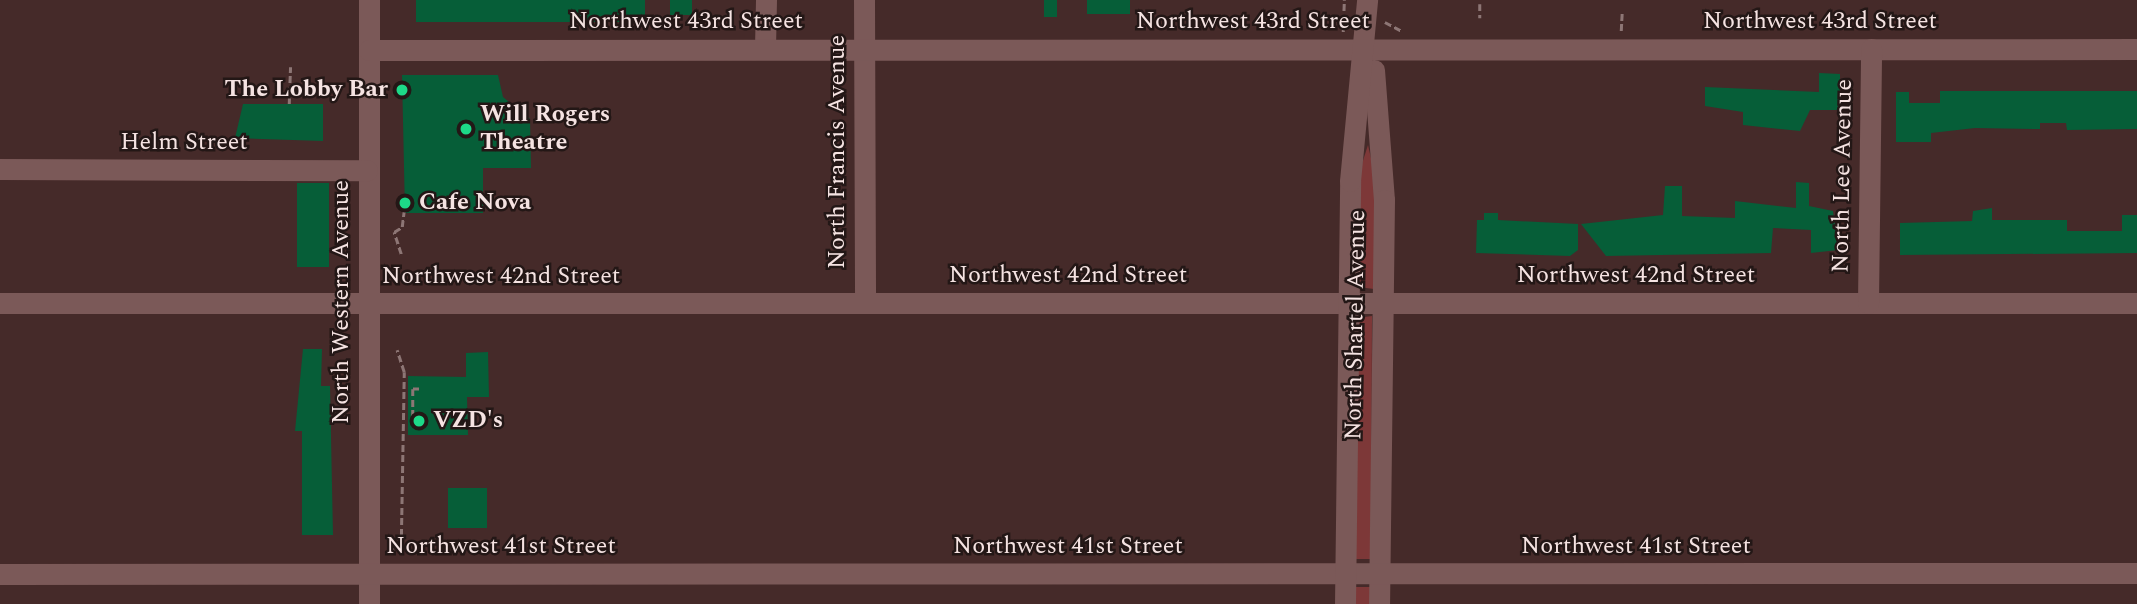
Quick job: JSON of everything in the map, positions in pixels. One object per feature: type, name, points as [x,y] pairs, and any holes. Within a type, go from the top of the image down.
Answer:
[{"type":"street","name":"North Western Avenue","points":[[369,0],[369,604]]},
{"type":"street","points":[[765,48],[766,0]]},
{"type":"street","name":"North Francis Avenue","points":[[864,0],[865,303]]},
{"type":"street","name":"North Shartel Avenue","points":[[1345,604],[1350,181],[1367,48],[1367,0]]},
{"type":"street","name":"Northwest 43rd Street","points":[[369,50],[865,47],[2137,49]]},
{"type":"street","name":"North Shartel Avenue","points":[[1367,48],[1375,71],[1383,171],[1380,604]]},
{"type":"street","name":"North Lee Avenue","points":[[1868,303],[1871,49]]},
{"type":"street","name":"Helm Street","points":[[0,169],[367,170]]},
{"type":"street","name":"Northwest 42nd Street","points":[[0,303],[2137,303]]},
{"type":"street","name":"Northwest 41st Street","points":[[0,574],[2137,573]]},
{"type":"path","points":[[1343,40],[1344,0]]},
{"type":"path","points":[[1480,4],[1480,18]]},
{"type":"path","points":[[1385,13],[1385,25],[1402,26],[1411,48]]},
{"type":"path","points":[[289,104],[290,67]]},
{"type":"path","points":[[401,254],[394,232],[402,227],[405,203]]},
{"type":"path","points":[[382,555],[401,546],[403,395],[397,350]]},
{"type":"path","points":[[403,395],[413,395],[419,389]]},
{"type":"path","points":[[413,395],[416,402],[413,421],[419,421]]},
{"type":"shaded area","points":[[1368,145],[1375,176],[1374,289],[1358,287],[1358,176]]},
{"type":"shaded area","points":[[1372,316],[1371,559],[1353,559],[1357,318]]},
{"type":"shaded area","points":[[1353,587],[1371,587],[1371,604],[1353,604]]},
{"type":"building","points":[[416,0],[645,0],[645,22],[416,22]]},
{"type":"building","points":[[670,0],[692,0],[692,15],[670,15]]},
{"type":"building","points":[[1044,0],[1057,0],[1057,17],[1044,17]]},
{"type":"building","points":[[1087,0],[1130,0],[1130,14],[1087,14]]},
{"type":"building","points":[[1819,73],[1840,74],[1840,110],[1810,110],[1800,131],[1743,125],[1743,112],[1705,106],[1705,87],[1819,92]]},
{"type":"building","name":"Will Rogers Theatre","points":[[402,75],[498,75],[503,97],[530,119],[531,168],[483,168],[483,213],[405,213]]},
{"type":"building","points":[[1940,91],[2137,91],[2137,129],[2067,130],[2066,123],[2040,123],[2040,129],[1975,128],[1931,133],[1931,142],[1896,142],[1896,92],[1909,92],[1909,103],[1940,103]]},
{"type":"building","points":[[243,104],[323,104],[323,141],[235,138]]},
{"type":"building","points":[[1796,182],[1809,183],[1809,206],[1833,211],[1838,250],[1811,253],[1811,230],[1773,228],[1771,253],[1606,256],[1581,224],[1663,215],[1665,186],[1682,186],[1682,216],[1735,218],[1735,201],[1796,208]]},
{"type":"building","points":[[297,183],[329,183],[329,267],[297,267]]},
{"type":"building","points":[[1992,208],[1992,220],[2067,220],[2067,231],[2122,231],[2122,215],[2137,215],[2137,253],[1900,255],[1900,223],[1972,221],[1973,211]]},
{"type":"building","points":[[1484,213],[1498,213],[1498,220],[1578,224],[1578,250],[1570,256],[1476,253],[1477,220],[1484,220]]},
{"type":"building","points":[[303,349],[322,349],[321,386],[330,386],[333,535],[302,535],[302,431],[295,431]]},
{"type":"building","points":[[488,352],[489,397],[467,397],[468,435],[408,435],[408,376],[466,377],[466,353]]},
{"type":"building","points":[[448,488],[487,488],[487,528],[448,528]]},
{"type":"place","name":"The Lobby Bar","points":[[402,90]]},
{"type":"place","name":"Will Rogers Theatre","points":[[466,129]]},
{"type":"place","name":"Cafe Nova","points":[[405,203]]},
{"type":"place","name":"VZD's","points":[[419,421]]}]
